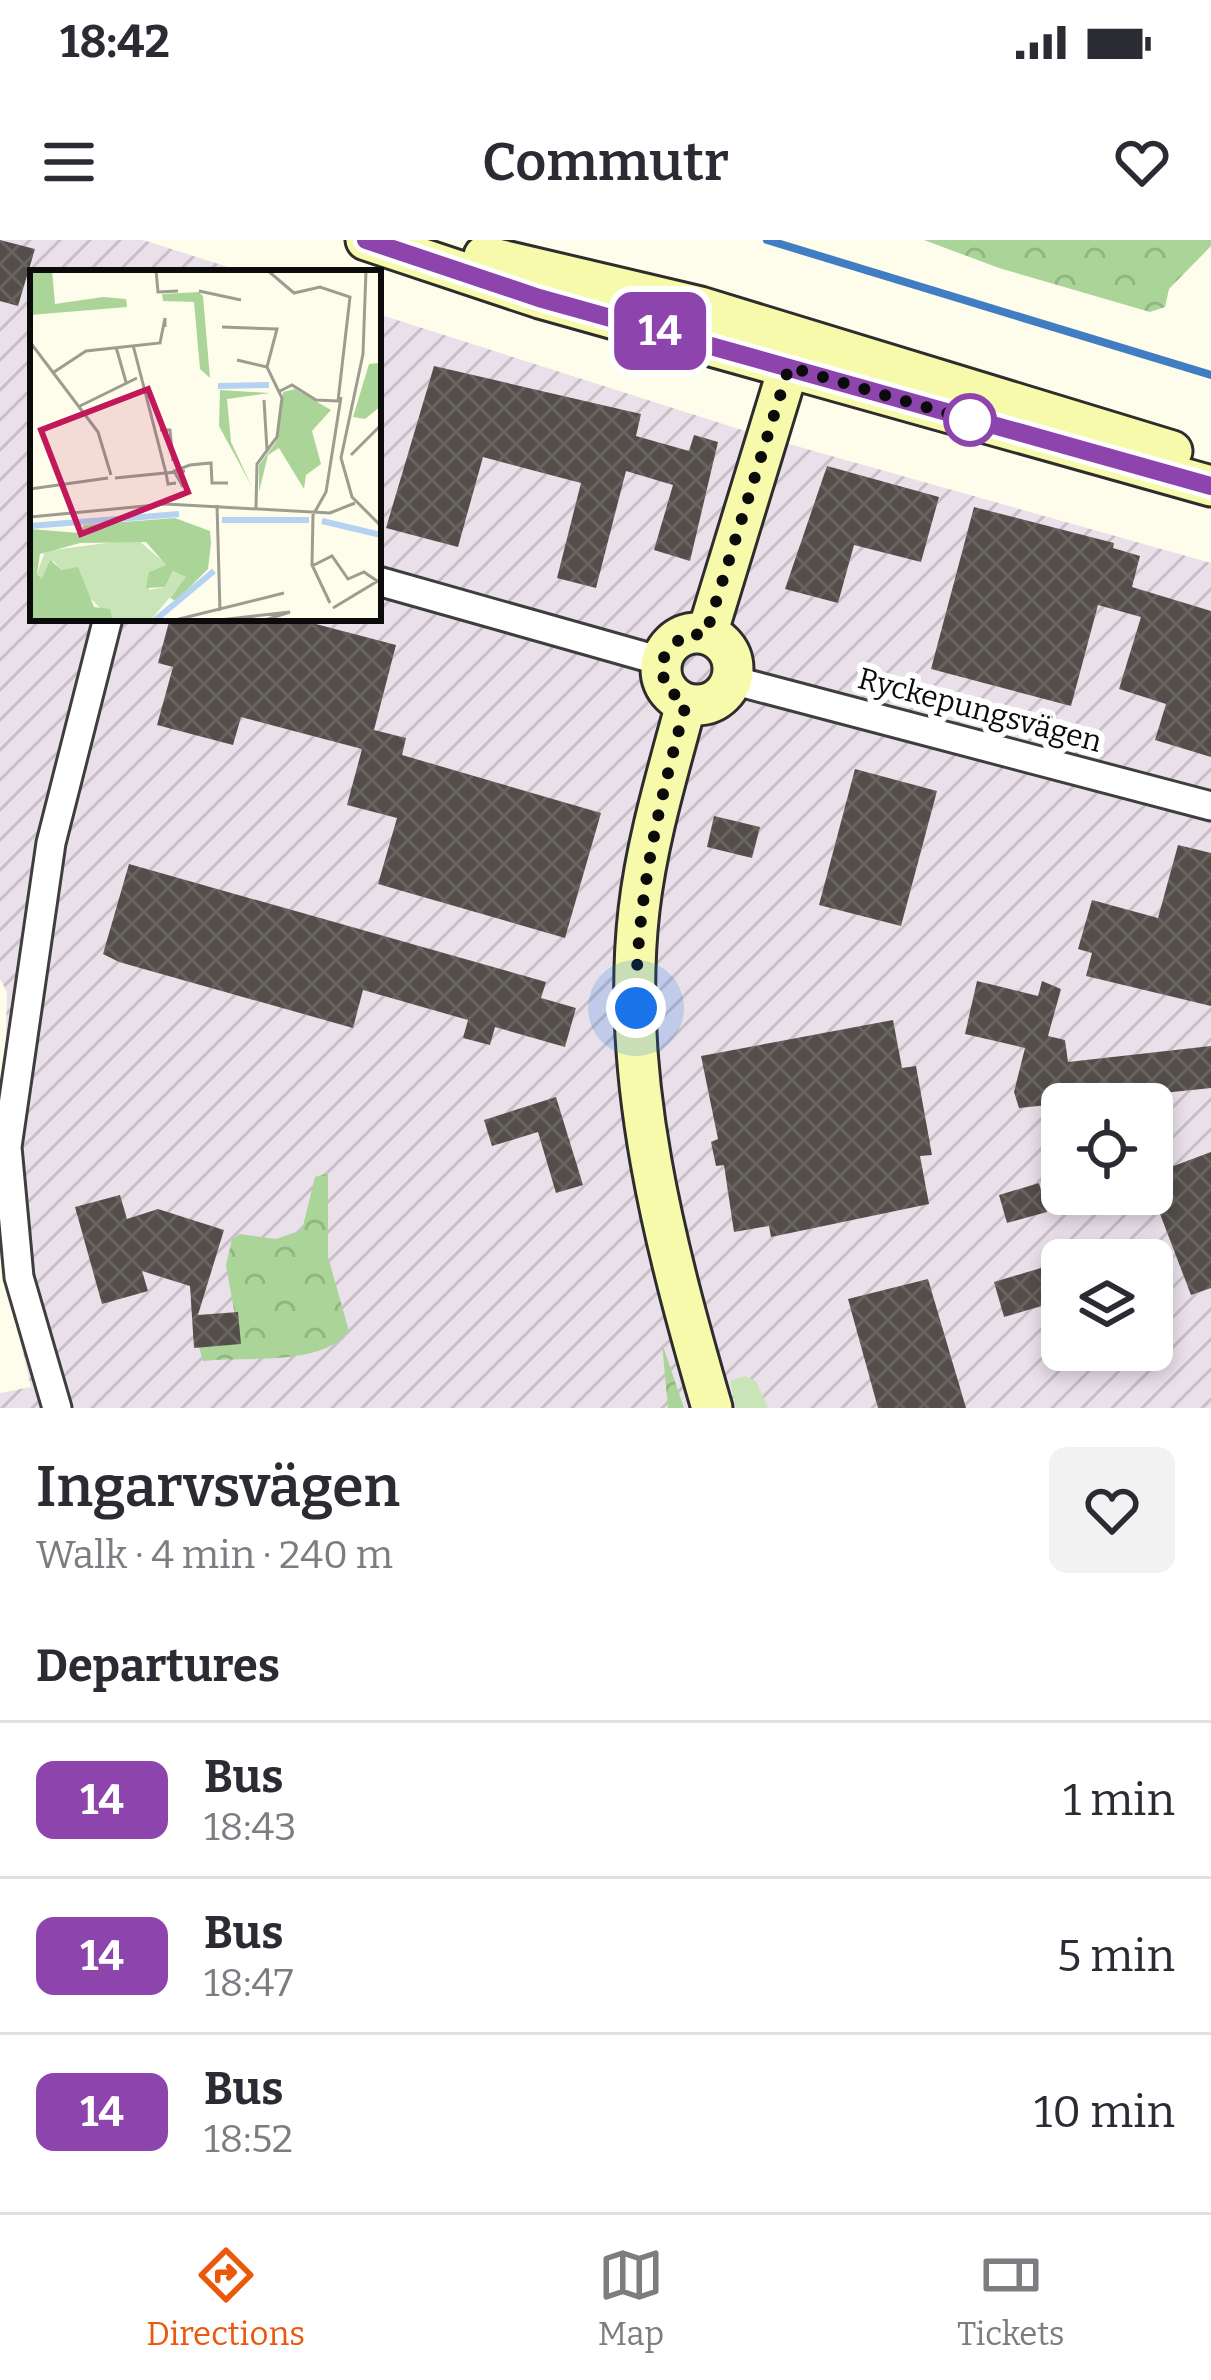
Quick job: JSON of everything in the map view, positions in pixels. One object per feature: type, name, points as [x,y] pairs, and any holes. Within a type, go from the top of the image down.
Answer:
[{"type":"main road","points":[[366,240],[539,298],[1064,415],[1211,465]]},
{"type":"main road","points":[[415,240],[700,307],[793,352],[1211,486]]},
{"type":"main road","points":[[706,634],[793,352]]},
{"type":"main road","points":[[706,634],[727,649],[732,680],[709,704],[686,704],[665,687],[661,661],[683,635],[706,634]]},
{"type":"main road","points":[[686,704],[647,857],[635,952],[636,1008],[664,1227],[712,1408]]},
{"type":"street","points":[[381,582],[661,661]]},
{"type":"street","points":[[57,1408],[19,1277],[7,1147],[51,843],[107,621]]},
{"type":"street","name":"Ryckepungsvägen","points":[[732,680],[1211,806]]},
{"type":"shaded area","points":[[0,240],[143,240],[238,270],[30,270],[30,621],[381,621],[381,315],[764,437],[1211,563],[1211,1408],[0,1408],[0,1393],[31,1387],[0,1254],[7,992],[0,979]]},
{"type":"green space","points":[[924,240],[1211,240],[1211,246],[1169,289],[1165,307],[1150,312],[999,268]]},
{"type":"green space","points":[[328,1173],[328,1257],[349,1331],[336,1342],[302,1355],[203,1361],[199,1347],[240,1344],[226,1265],[232,1239],[240,1234],[276,1239],[302,1230],[315,1177]]},
{"type":"green space","points":[[662,1343],[684,1408],[668,1408]]},
{"type":"green space","points":[[745,1376],[756,1381],[768,1408],[736,1408],[730,1381]]},
{"type":"building","points":[[0,240],[35,249],[18,306],[0,301]]},
{"type":"building","points":[[434,366],[641,414],[636,436],[689,451],[694,435],[718,442],[690,561],[654,550],[673,485],[626,471],[596,588],[557,578],[581,483],[483,457],[458,547],[386,528]]},
{"type":"building","points":[[827,466],[939,497],[921,562],[854,545],[838,603],[785,589]]},
{"type":"building","points":[[974,507],[1114,543],[1113,548],[1140,556],[1132,587],[1211,611],[1211,757],[1155,740],[1166,704],[1119,689],[1141,617],[1098,605],[1071,706],[931,669]]},
{"type":"building","points":[[169,621],[304,621],[396,645],[374,730],[406,738],[402,755],[601,813],[565,938],[378,884],[397,818],[347,805],[362,749],[241,717],[233,745],[157,725],[173,667],[158,663]]},
{"type":"building","points":[[855,769],[937,791],[901,926],[819,905]]},
{"type":"building","points":[[714,816],[760,827],[752,858],[707,847]]},
{"type":"building","points":[[1178,845],[1211,853],[1211,1006],[1086,976],[1092,953],[1078,949],[1092,900],[1158,918]]},
{"type":"building","points":[[129,864],[546,982],[541,998],[576,1008],[565,1047],[495,1027],[490,1045],[463,1038],[468,1020],[363,990],[353,1028],[119,962],[103,954]]},
{"type":"building","points":[[977,981],[1038,996],[1042,981],[1061,989],[1048,1036],[1065,1040],[1068,1062],[1211,1046],[1211,1088],[1173,1092],[1173,1083],[1041,1083],[1041,1106],[1019,1108],[1014,1092],[1025,1048],[965,1034]]},
{"type":"building","points":[[893,1020],[902,1068],[916,1066],[932,1155],[920,1156],[929,1204],[771,1237],[769,1226],[734,1232],[724,1165],[716,1166],[711,1142],[718,1139],[701,1056]]},
{"type":"building","points":[[556,1097],[583,1185],[556,1193],[538,1132],[492,1146],[484,1120]]},
{"type":"building","points":[[1211,1152],[1211,1288],[1191,1295],[1160,1215],[1173,1215],[1173,1166]]},
{"type":"building","points":[[1039,1183],[1041,1214],[1007,1223],[999,1195]]},
{"type":"building","points":[[120,1195],[127,1219],[158,1209],[224,1230],[198,1315],[238,1312],[241,1344],[194,1348],[190,1286],[142,1271],[148,1291],[102,1304],[75,1207]]},
{"type":"building","points":[[1041,1268],[1041,1306],[1004,1317],[994,1282]]},
{"type":"building","points":[[928,1279],[966,1408],[878,1408],[848,1299]]},
{"type":"waterway","points":[[767,240],[1211,375]]},
{"type":"bus line","name":"14","points":[[366,240],[539,298],[1211,486]]},
{"type":"route","points":[[636,1008],[635,952],[647,857],[686,704],[665,687],[661,661],[683,635],[706,634],[789,367],[970,420]]}]
